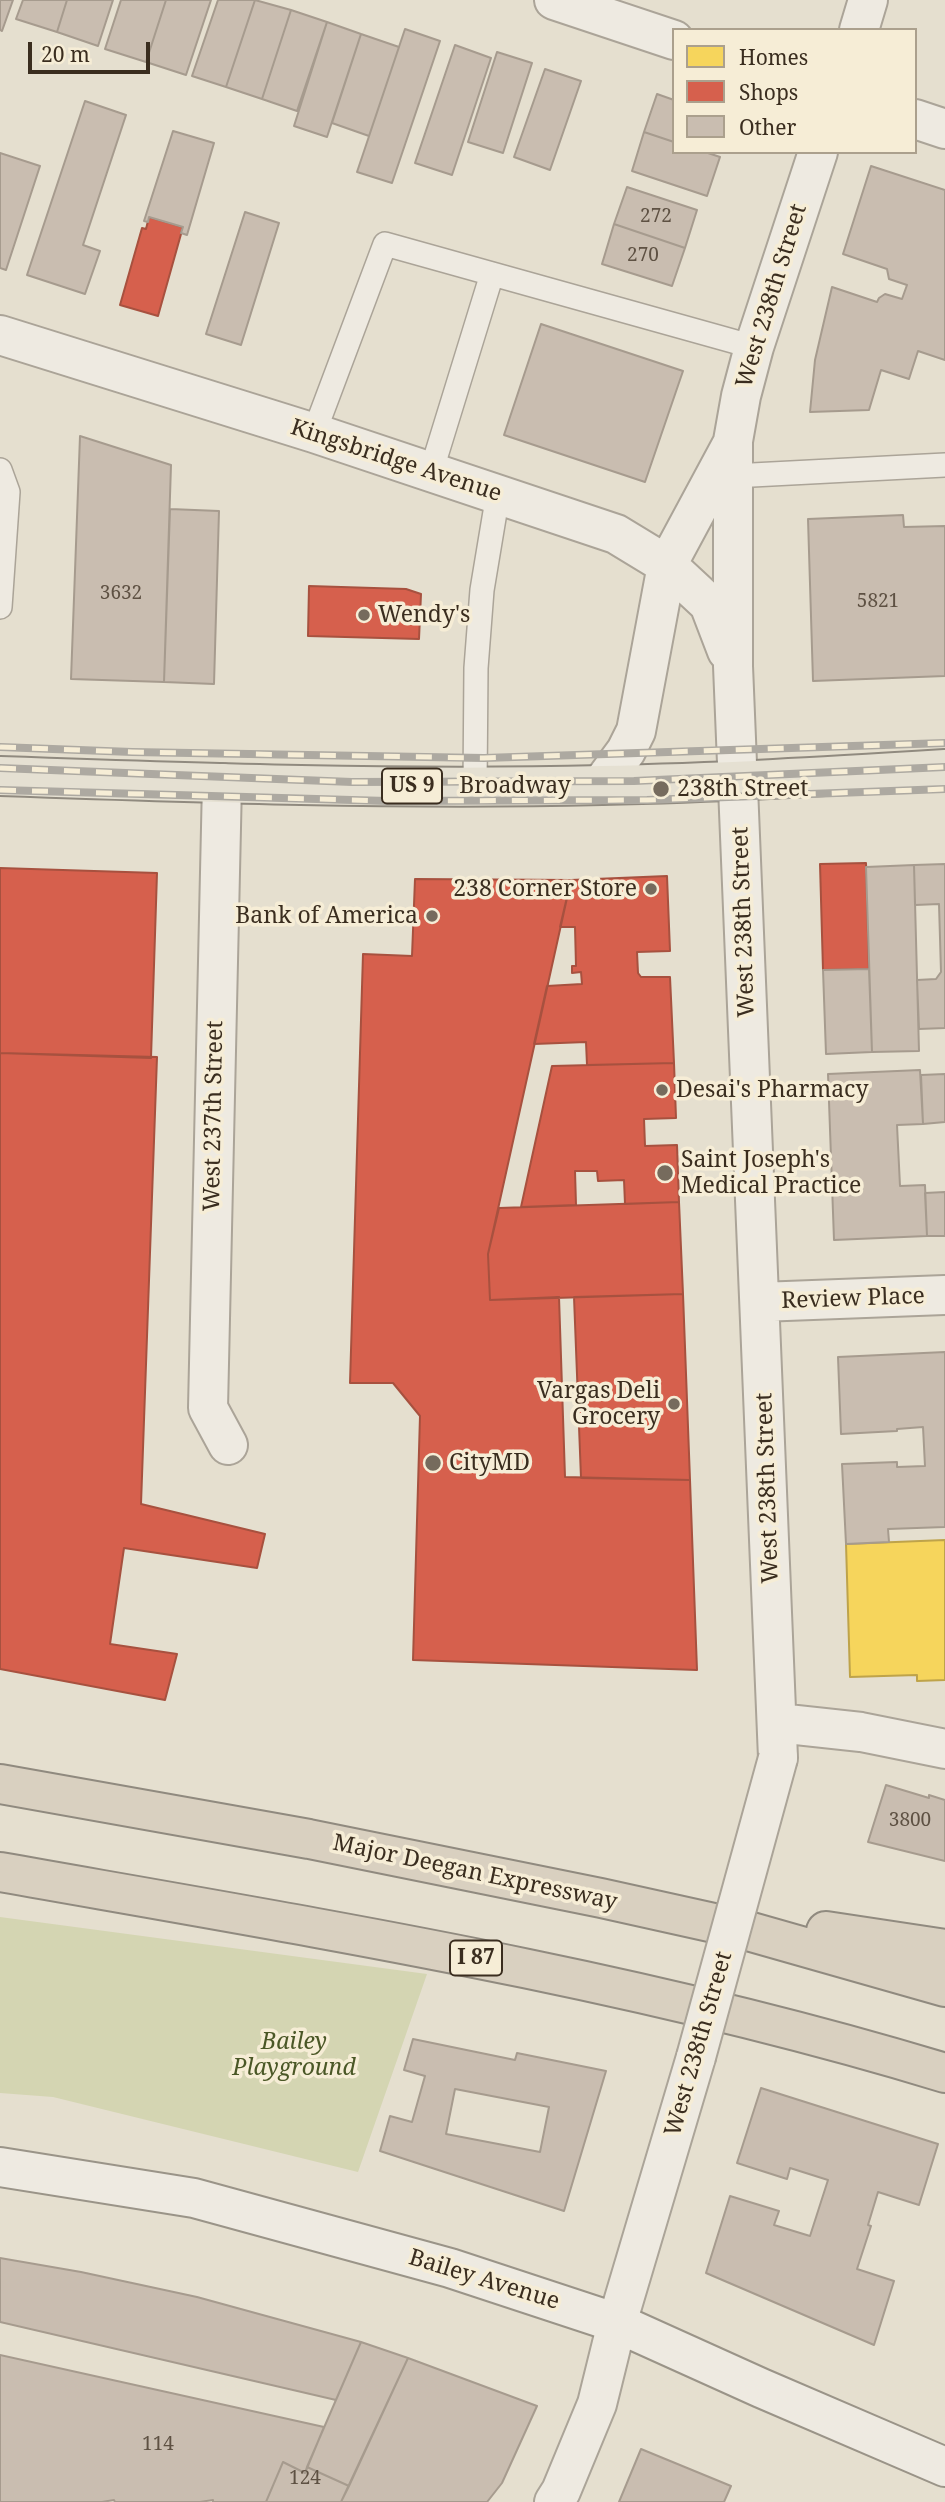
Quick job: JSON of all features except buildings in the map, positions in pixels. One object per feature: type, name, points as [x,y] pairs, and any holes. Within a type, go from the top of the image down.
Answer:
[{"type":"highway","name":"Major Deegan Expressway","points":[[0,1784],[309,1839],[601,1898],[741,1929],[945,1987]]},
{"type":"highway","name":"I 87","points":[[0,1872],[430,1948],[562,1975],[715,2010],[863,2048],[945,2073]]},
{"type":"highway","points":[[601,1898],[945,1949]]},
{"type":"main road","name":"Broadway","points":[[0,776],[475,787],[738,781],[945,769]]},
{"type":"street","points":[[554,0],[672,39]]},
{"type":"street","points":[[860,28],[868,0]]},
{"type":"street","points":[[917,121],[945,129]]},
{"type":"street","name":"West 238th Street","points":[[554,2502],[597,2404],[617,2323],[696,2057],[778,1740],[733,666],[733,459],[740,396],[817,154]]},
{"type":"street","name":"Kingsbridge Avenue","points":[[0,335],[314,433],[616,534],[667,565],[709,604],[733,666]]},
{"type":"street","name":"West 238th Street","points":[[601,785],[626,751],[636,732],[667,565],[733,459]]},
{"type":"street","name":"West 237th Street","points":[[222,783],[208,1408],[228,1444]]},
{"type":"street","name":"Review Place","points":[[760,1302],[945,1295]]},
{"type":"street","points":[[778,1740],[861,1732],[945,1749]]},
{"type":"street","name":"Bailey Avenue","points":[[0,2167],[194,2198],[450,2268],[617,2323],[945,2467]]},
{"type":"lane","points":[[314,433],[384,244],[754,347]]},
{"type":"lane","points":[[431,472],[492,274]]},
{"type":"lane","points":[[733,459],[945,465]]},
{"type":"lane","points":[[0,470],[8,492],[0,607]]},
{"type":"lane","points":[[475,787],[476,668],[482,590],[498,494]]},
{"type":"green space","name":"Bailey Playground","points":[[0,1917],[427,1974],[358,2172],[53,2097],[0,2093]]},
{"type":"railway","points":[[0,747],[484,758],[945,743]]},
{"type":"railway","points":[[0,768],[352,782],[634,781],[945,767]]},
{"type":"railway","points":[[0,790],[387,801],[647,800],[945,789]]},
{"type":"place","name":"Wendy's","points":[[364,615]]},
{"type":"place","name":"238th Street","points":[[661,789]]},
{"type":"place","name":"238 Corner Store","points":[[651,889]]},
{"type":"place","name":"Bank of America","points":[[432,916]]},
{"type":"place","name":"Desai's Pharmacy","points":[[662,1090]]},
{"type":"place","name":"Saint Joseph's Medical Practice","points":[[665,1173]]},
{"type":"place","name":"Vargas Deli Grocery","points":[[674,1404]]},
{"type":"place","name":"CityMD","points":[[433,1463]]}]
